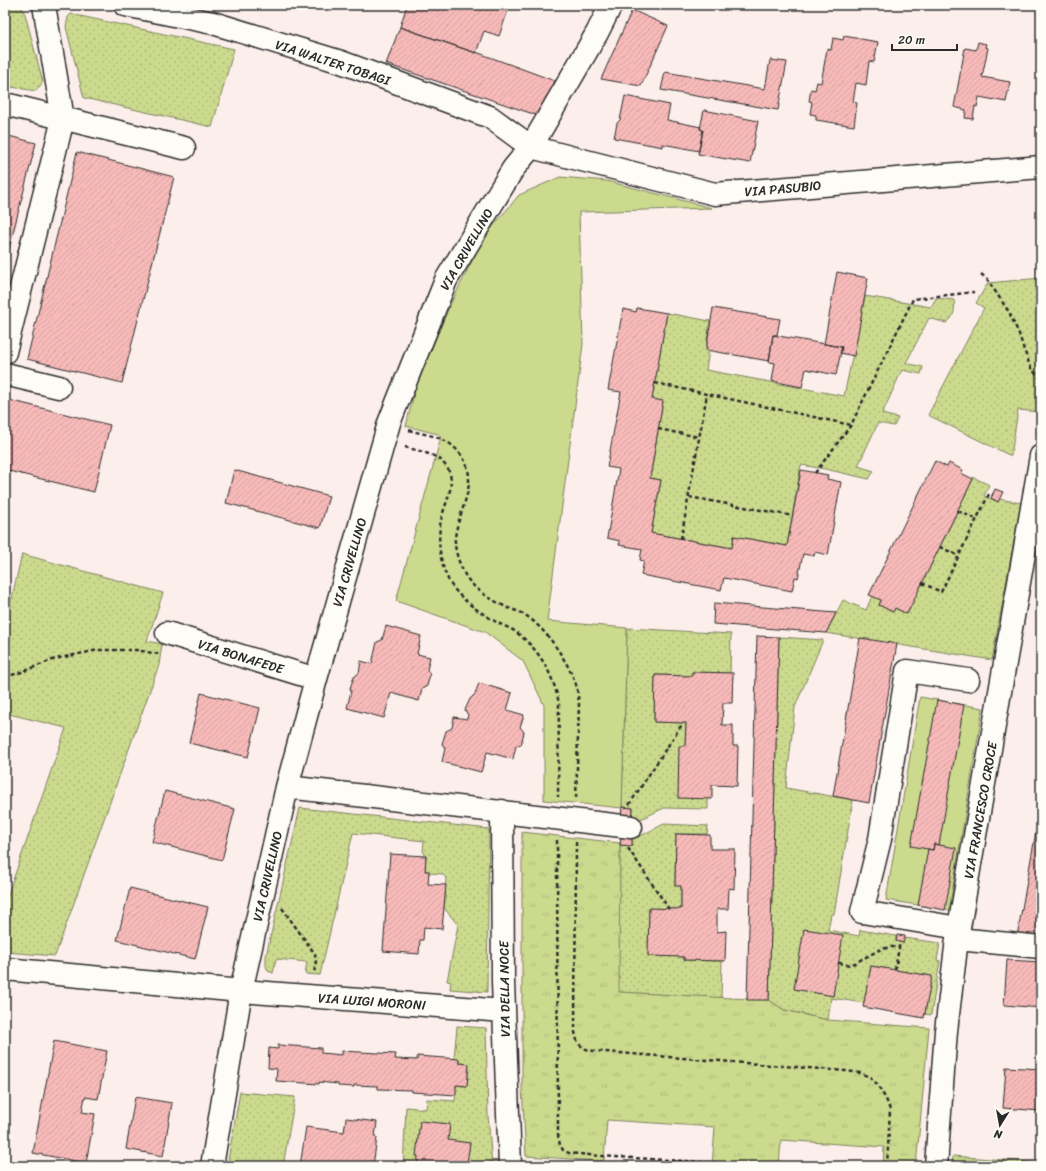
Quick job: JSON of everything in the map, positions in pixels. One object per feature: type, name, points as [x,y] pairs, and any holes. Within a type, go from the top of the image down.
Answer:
[{"type":"street","points":[[5,352],[63,119],[44,5]]},
{"type":"street","name":"VIA WALTER TOBAGI","points":[[125,5],[213,23],[341,62],[490,117],[531,147]]},
{"type":"street","name":"VIA CRIVELLINO","points":[[212,1166],[241,990],[287,787],[386,431],[446,280],[513,169],[531,147],[597,34],[611,5]]},
{"type":"street","points":[[5,104],[184,148]]},
{"type":"street","name":"VIA PASUBIO","points":[[531,147],[715,194],[1041,168]]},
{"type":"street","points":[[5,374],[59,387]]},
{"type":"street","name":"VIA FRANCESCO CROCE","points":[[936,1166],[946,1031],[958,934],[1041,456]]},
{"type":"street","name":"VIA BONAFEDE","points":[[167,632],[316,679]]},
{"type":"street","points":[[968,680],[907,671],[880,839],[862,912],[958,934],[1041,947]]},
{"type":"street","points":[[287,787],[502,811],[628,827]]},
{"type":"street","name":"VIA DELLA NOCE","points":[[502,811],[504,1011],[510,1166]]},
{"type":"street","name":"VIA LUIGI MORONI","points":[[5,970],[504,1011]]},
{"type":"path","points":[[981,274],[988,279],[1009,312],[1019,334],[1031,368],[1041,380]]},
{"type":"path","points":[[815,473],[851,425],[913,300],[974,292]]},
{"type":"path","points":[[654,383],[851,425]]},
{"type":"path","points":[[681,539],[707,394]]},
{"type":"path","points":[[386,431],[402,429],[448,442],[458,451],[466,464],[469,476],[468,487],[467,497],[458,523],[455,539],[457,556],[467,579],[492,598],[525,616],[544,632],[567,664],[577,689],[579,703],[576,799]]},
{"type":"path","points":[[658,429],[699,437]]},
{"type":"path","points":[[386,431],[440,459],[449,470],[451,480],[450,492],[440,524],[439,545],[443,566],[448,581],[468,603],[484,615],[516,632],[531,645],[539,655],[553,681],[559,704],[558,798]]},
{"type":"path","points":[[922,583],[941,592],[989,494],[993,495]]},
{"type":"path","points":[[689,497],[793,516]]},
{"type":"path","points":[[958,511],[976,519]]},
{"type":"path","points":[[940,547],[959,556]]},
{"type":"path","points":[[5,677],[56,659],[98,650],[136,650],[163,655]]},
{"type":"path","points":[[668,909],[628,827],[682,723]]},
{"type":"path","points":[[557,832],[558,1135],[560,1145],[563,1150],[569,1153],[717,1163],[740,1166]]},
{"type":"path","points":[[576,834],[575,1032],[577,1042],[586,1049],[594,1051],[838,1070],[860,1073],[870,1077],[878,1084],[890,1110],[887,1166]]},
{"type":"path","points":[[280,906],[315,954],[316,961],[313,981]]},
{"type":"path","points":[[895,970],[900,942]]},
{"type":"path","points":[[839,963],[851,965],[880,949],[899,947]]},
{"type":"green space","points":[[5,5],[20,5],[25,14],[43,82],[36,91],[5,86]]},
{"type":"green space","points":[[71,14],[234,49],[212,127],[84,98],[66,27],[68,17]]},
{"type":"green space","points":[[560,177],[607,181],[712,208],[579,212],[583,344],[547,621],[627,628],[622,808],[544,800],[544,705],[523,661],[485,632],[396,601],[441,437],[438,434],[406,426],[416,385],[450,305],[484,237],[519,195]]},
{"type":"green space","points":[[1041,278],[1041,406],[1039,412],[1018,410],[1011,456],[928,415],[984,308],[976,303],[988,283]]},
{"type":"green space","points":[[865,296],[931,307],[936,298],[954,300],[954,313],[949,321],[946,323],[929,318],[906,363],[923,367],[921,374],[902,370],[882,414],[898,418],[894,426],[878,423],[858,466],[874,471],[869,479],[801,465],[787,546],[734,536],[732,548],[651,533],[661,480],[650,478],[663,401],[652,399],[667,313],[710,321],[706,349],[709,350],[706,370],[844,396]]},
{"type":"green space","points":[[973,477],[989,485],[984,496],[998,502],[999,499],[1021,503],[992,660],[826,633],[843,600],[866,610],[872,596],[881,600],[879,605],[893,612],[895,608],[907,614]]},
{"type":"green space","points":[[22,554],[163,593],[147,641],[162,644],[159,665],[55,956],[5,952],[5,903],[66,728],[5,713],[5,627]]},
{"type":"green space","points":[[627,628],[731,634],[730,673],[692,672],[692,676],[655,675],[654,722],[686,723],[685,746],[708,799],[708,809],[664,808],[641,819],[632,819],[633,808],[622,807]]},
{"type":"green space","points":[[779,637],[823,640],[795,707],[786,788],[853,800],[834,914],[831,914],[828,930],[859,936],[860,930],[896,936],[896,941],[903,942],[904,938],[940,943],[937,960],[940,961],[931,1015],[925,1014],[931,976],[871,966],[864,1003],[831,998],[828,1020],[784,1010],[769,1000]]},
{"type":"green space","points":[[920,697],[983,708],[949,910],[886,900]]},
{"type":"green space","points":[[300,808],[489,829],[487,992],[450,989],[451,982],[447,981],[458,925],[444,908],[446,878],[442,874],[429,873],[429,871],[425,871],[426,856],[423,851],[424,841],[353,833],[320,975],[305,974],[307,962],[276,959],[273,973],[268,971],[266,966],[266,956]]},
{"type":"green space","points":[[664,824],[708,826],[707,834],[676,834],[675,885],[681,886],[681,909],[649,909],[648,955],[684,957],[684,960],[722,961],[721,998],[618,992],[620,845],[632,846],[632,836],[640,836]]},
{"type":"green space","points":[[522,832],[620,843],[619,992],[769,1000],[784,1010],[828,1020],[929,1028],[916,1166],[883,1166],[884,1147],[781,1140],[779,1166],[712,1166],[715,1127],[607,1120],[604,1160],[600,1161],[526,1156],[522,1088]]},
{"type":"green space","points":[[457,1026],[486,1028],[488,1115],[492,1166],[403,1166],[406,1107],[426,1109],[427,1099],[455,1101],[456,1085],[467,1086],[469,1064],[459,1063],[459,1059],[454,1059]]},
{"type":"green space","points":[[240,1092],[295,1097],[283,1166],[227,1166]]},
{"type":"green space","points":[[953,1156],[1041,1163],[1041,1166],[952,1166]]},
{"type":"building","points":[[407,5],[510,5],[499,36],[484,31],[476,53],[400,27]]},
{"type":"building","points":[[632,10],[668,26],[641,86],[601,79]]},
{"type":"building","points":[[400,27],[476,52],[555,81],[539,116],[386,64]]},
{"type":"building","points":[[844,36],[878,42],[874,62],[869,61],[866,85],[856,83],[853,102],[857,103],[854,126],[816,120],[816,115],[810,114],[812,102],[809,101],[811,89],[815,90],[817,82],[821,83],[827,49],[831,50],[833,38],[843,40]]},
{"type":"building","points":[[978,42],[986,44],[985,47],[988,48],[982,77],[1010,82],[1006,102],[979,97],[977,107],[975,106],[973,119],[965,118],[966,110],[954,107],[965,48],[976,50]]},
{"type":"building","points":[[770,60],[787,62],[778,110],[661,90],[665,72],[765,89]]},
{"type":"building","points":[[625,96],[670,105],[667,120],[701,127],[700,129],[703,130],[699,151],[663,144],[663,147],[614,138],[617,123],[620,120]]},
{"type":"building","points":[[704,110],[758,121],[750,163],[698,154],[703,130],[700,129]]},
{"type":"building","points":[[5,135],[36,143],[5,264]]},
{"type":"building","points":[[77,152],[174,177],[122,383],[27,359]]},
{"type":"building","points":[[837,272],[868,278],[854,356],[840,353],[842,347],[824,344]]},
{"type":"building","points":[[637,308],[667,313],[652,399],[663,401],[650,478],[661,480],[651,533],[732,548],[734,536],[787,546],[801,470],[828,475],[827,479],[841,482],[828,555],[815,552],[814,556],[803,554],[798,578],[795,577],[792,591],[724,578],[721,590],[641,575],[644,561],[640,560],[642,549],[619,545],[620,541],[607,538],[619,469],[607,467],[621,392],[608,390],[623,309],[636,312]]},
{"type":"building","points":[[713,308],[780,319],[777,335],[773,335],[769,361],[706,350]]},
{"type":"building","points":[[773,335],[842,347],[836,375],[806,369],[802,387],[772,381],[775,363],[769,362]]},
{"type":"building","points":[[5,399],[110,425],[94,492],[5,470]]},
{"type":"building","points":[[935,461],[947,467],[949,463],[963,470],[961,473],[973,479],[907,614],[895,608],[893,612],[879,605],[881,600],[869,595]]},
{"type":"building","points":[[234,470],[329,496],[320,528],[226,503]]},
{"type":"building","points":[[995,489],[1003,492],[998,502],[991,498]]},
{"type":"building","points":[[714,603],[836,613],[826,633],[713,624]]},
{"type":"building","points":[[386,626],[421,636],[417,654],[430,657],[427,670],[430,674],[427,686],[422,689],[419,701],[391,693],[384,718],[347,708],[351,691],[350,688],[354,677],[359,673],[361,661],[372,664],[377,642],[382,640]]},
{"type":"building","points":[[757,636],[779,637],[769,1000],[747,1000]]},
{"type":"building","points":[[860,638],[897,644],[869,803],[833,796]]},
{"type":"building","points":[[692,672],[733,673],[732,703],[723,703],[722,725],[733,725],[733,746],[738,746],[737,786],[712,785],[712,799],[678,798],[679,746],[685,746],[686,723],[654,722],[655,675],[692,676]]},
{"type":"building","points":[[479,683],[512,693],[507,710],[524,715],[520,727],[524,732],[521,745],[516,746],[513,759],[487,752],[481,772],[442,762],[445,748],[442,744],[446,731],[452,728],[454,717],[467,719],[468,715],[465,710],[470,699],[475,694]]},
{"type":"building","points":[[201,693],[260,708],[248,757],[189,743]]},
{"type":"building","points":[[937,700],[964,705],[939,845],[934,844],[933,850],[911,846]]},
{"type":"building","points":[[165,791],[235,809],[222,860],[152,842]]},
{"type":"building","points":[[1041,804],[1041,941],[1017,936]]},
{"type":"building","points":[[622,807],[633,808],[632,817],[621,816]]},
{"type":"building","points":[[676,834],[710,835],[710,849],[735,849],[734,889],[729,888],[728,909],[717,909],[717,932],[726,931],[725,961],[684,960],[684,957],[648,956],[649,908],[681,909],[681,886],[675,886]]},
{"type":"building","points":[[621,837],[632,838],[632,846],[620,845]]},
{"type":"building","points":[[934,844],[956,848],[945,910],[918,905],[928,849],[933,850]]},
{"type":"building","points":[[390,854],[426,856],[425,871],[429,871],[428,884],[446,885],[442,929],[424,927],[423,940],[420,940],[419,954],[383,951]]},
{"type":"building","points":[[130,888],[208,907],[195,959],[117,940]]},
{"type":"building","points":[[804,929],[843,935],[833,996],[794,989]]},
{"type":"building","points":[[897,935],[905,936],[903,943],[896,941]]},
{"type":"building","points":[[1007,960],[1041,962],[1041,1008],[1004,1005]]},
{"type":"building","points":[[871,966],[932,976],[924,1018],[863,1007]]},
{"type":"building","points":[[54,1041],[107,1051],[98,1099],[85,1097],[82,1112],[95,1114],[86,1163],[33,1153]]},
{"type":"building","points":[[278,1045],[321,1048],[321,1053],[342,1055],[342,1051],[396,1054],[395,1059],[417,1060],[417,1056],[459,1059],[459,1063],[469,1064],[467,1086],[456,1085],[456,1095],[412,1092],[412,1090],[378,1089],[378,1086],[354,1085],[354,1087],[338,1086],[338,1084],[319,1082],[319,1084],[276,1081],[277,1069],[268,1068],[269,1048],[278,1049]]},
{"type":"building","points":[[1006,1067],[1041,1069],[1041,1111],[1003,1108]]},
{"type":"building","points":[[135,1097],[172,1103],[163,1156],[126,1149]]},
{"type":"building","points":[[346,1118],[377,1122],[375,1137],[377,1138],[373,1166],[300,1166],[306,1127],[344,1132]]},
{"type":"building","points":[[420,1121],[450,1124],[448,1140],[470,1143],[467,1163],[473,1163],[472,1166],[417,1166],[418,1156],[416,1156]]},
{"type":"building","points":[[1041,1130],[1041,1163],[1039,1163]]}]
